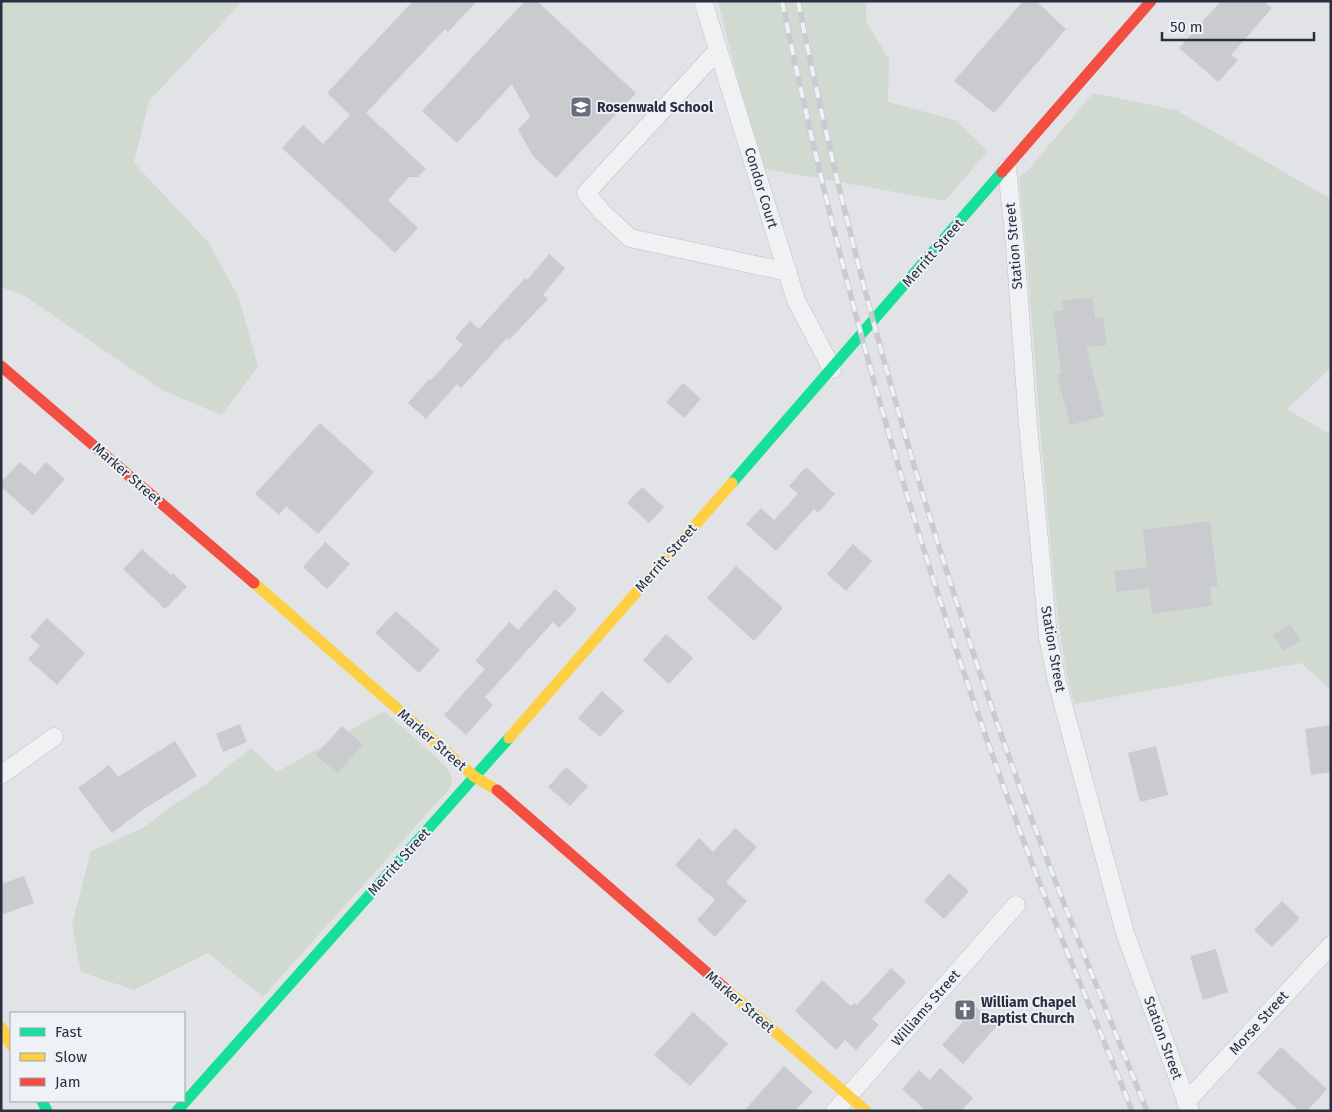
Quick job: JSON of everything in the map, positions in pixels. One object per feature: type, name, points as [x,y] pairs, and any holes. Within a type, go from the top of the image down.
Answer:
[{"type":"street","name":"Condor Court","points":[[703,1],[796,300],[832,369]]},
{"type":"street","name":"Merritt Street","points":[[177,1111],[475,777],[1151,1]]},
{"type":"street","points":[[718,50],[586,193],[602,212],[630,238],[788,272]]},
{"type":"street","name":"Station Street","points":[[1007,168],[1048,637],[1057,682],[1125,933],[1188,1106]]},
{"type":"street","name":"Marker Street","points":[[1,366],[202,538],[475,777],[496,789],[866,1111]]},
{"type":"street","points":[[1,775],[54,737]]},
{"type":"street","name":"Williams Street","points":[[835,1111],[1016,905]]},
{"type":"street","name":"Morse Street","points":[[1188,1106],[1331,945]]},
{"type":"street","points":[[1,1027],[10,1043]]},
{"type":"shaded area","points":[[1,1],[243,1],[149,101],[134,163],[208,242],[239,298],[258,367],[221,415],[162,390],[25,296],[1,287]]},
{"type":"shaded area","points":[[718,1],[866,1],[866,22],[889,59],[888,102],[955,120],[988,151],[945,201],[760,168]]},
{"type":"shaded area","points":[[1093,93],[1176,110],[1331,199],[1331,368],[1287,409],[1331,435],[1331,690],[1301,663],[1074,704],[1060,635],[1055,588],[1019,177],[1029,169]]},
{"type":"shaded area","points":[[384,711],[446,766],[451,777],[451,786],[263,997],[208,953],[134,990],[81,972],[72,924],[91,851],[143,828],[206,784],[251,748],[277,772]]},
{"type":"building","points":[[413,1],[477,1],[448,32],[445,29],[366,113],[426,169],[418,177],[409,177],[388,200],[418,228],[395,253],[282,148],[303,125],[323,144],[350,115],[327,93]]},
{"type":"building","points":[[525,1],[537,1],[636,93],[556,178],[533,156],[518,130],[530,117],[512,84],[457,143],[422,111]]},
{"type":"building","points":[[1023,1],[1036,1],[1066,29],[994,113],[954,81]]},
{"type":"building","points":[[1221,1],[1264,1],[1272,8],[1231,55],[1238,60],[1218,82],[1179,48]]},
{"type":"building","points":[[549,254],[565,268],[543,295],[548,299],[509,340],[507,338],[461,388],[457,384],[426,419],[408,403],[463,345],[455,338],[470,321],[479,329],[525,278],[527,280]]},
{"type":"building","points":[[1092,297],[1095,319],[1103,317],[1107,345],[1086,347],[1104,416],[1070,425],[1057,375],[1061,374],[1053,311],[1064,310],[1062,301]]},
{"type":"building","points":[[683,383],[701,399],[684,418],[666,402]]},
{"type":"building","points":[[320,423],[374,472],[318,534],[286,506],[279,515],[255,494]]},
{"type":"building","points":[[20,462],[35,475],[46,462],[65,479],[33,515],[1,487],[1,482]]},
{"type":"building","points":[[806,467],[835,494],[818,513],[814,509],[776,551],[746,524],[761,508],[774,520],[798,494],[789,486]]},
{"type":"building","points":[[642,487],[664,507],[649,523],[627,503]]},
{"type":"building","points":[[1210,521],[1218,586],[1210,587],[1212,606],[1152,614],[1149,588],[1117,592],[1114,571],[1147,567],[1143,530]]},
{"type":"building","points":[[325,542],[350,564],[327,589],[303,567]]},
{"type":"building","points":[[853,544],[872,561],[846,591],[827,574]]},
{"type":"building","points":[[142,549],[171,575],[173,573],[187,587],[165,609],[123,569]]},
{"type":"building","points":[[736,566],[783,608],[754,641],[707,598]]},
{"type":"building","points":[[555,589],[577,609],[559,628],[553,622],[485,697],[493,705],[466,735],[444,715],[485,669],[475,661],[509,622],[518,630]]},
{"type":"building","points":[[396,611],[440,650],[419,673],[375,633]]},
{"type":"building","points":[[47,618],[85,653],[57,685],[28,659],[40,646],[30,637]]},
{"type":"building","points":[[1290,624],[1301,640],[1284,651],[1273,635]]},
{"type":"building","points":[[666,634],[693,658],[669,684],[643,660]]},
{"type":"building","points":[[602,691],[624,711],[600,737],[578,718]]},
{"type":"building","points":[[240,724],[247,742],[223,752],[216,734]]},
{"type":"building","points":[[1331,725],[1331,772],[1311,775],[1305,729]]},
{"type":"building","points":[[342,726],[363,745],[337,773],[316,755]]},
{"type":"building","points":[[175,741],[197,776],[141,811],[112,833],[78,788],[109,765],[118,777]]},
{"type":"building","points":[[1156,746],[1168,795],[1140,802],[1128,753]]},
{"type":"building","points":[[566,767],[588,786],[570,806],[548,787]]},
{"type":"building","points":[[735,828],[757,847],[726,882],[747,901],[715,937],[697,920],[715,900],[675,865],[699,838],[713,852]]},
{"type":"building","points":[[949,873],[969,891],[944,919],[924,901]]},
{"type":"building","points":[[24,876],[34,903],[1,915],[1,884]]},
{"type":"building","points":[[1282,901],[1300,918],[1272,947],[1254,930]]},
{"type":"building","points":[[1216,949],[1228,992],[1203,1000],[1190,956]]},
{"type":"building","points":[[891,968],[906,982],[872,1019],[879,1025],[856,1050],[845,1040],[836,1050],[795,1011],[822,980],[851,1006],[854,1003],[857,1005]]},
{"type":"building","points":[[976,1007],[997,1026],[963,1064],[942,1045]]},
{"type":"building","points":[[693,1012],[728,1044],[690,1086],[654,1055]]},
{"type":"building","points":[[1281,1047],[1327,1089],[1307,1111],[1299,1111],[1257,1073]]},
{"type":"building","points":[[784,1066],[813,1092],[795,1111],[744,1111]]},
{"type":"building","points":[[940,1068],[973,1098],[961,1111],[926,1111],[902,1089],[919,1070],[930,1080]]},
{"type":"railway","points":[[782,1],[805,109],[858,324],[920,536],[989,746],[1027,850],[1132,1111]]},
{"type":"railway","points":[[798,1],[836,173],[879,343],[954,596],[1040,842],[1147,1111]]},
{"type":"traffic: fast","points":[[732,483],[1002,172]]},
{"type":"traffic: fast","points":[[177,1111],[509,738]]},
{"type":"traffic: fast","points":[[42,1102],[47,1111]]},
{"type":"traffic: slow","points":[[509,738],[732,483]]},
{"type":"traffic: slow","points":[[254,583],[475,777],[497,790]]},
{"type":"traffic: slow","points":[[728,991],[866,1111]]},
{"type":"traffic: slow","points":[[1,1027],[10,1043]]},
{"type":"traffic: jam","points":[[1002,172],[1151,1]]},
{"type":"traffic: jam","points":[[1,366],[254,583]]},
{"type":"traffic: jam","points":[[497,790],[728,991]]},
{"type":"place","name":"Rosenwald School","points":[[581,107]]},
{"type":"place","name":"William Chapel Baptist Church","points":[[965,1010]]}]
